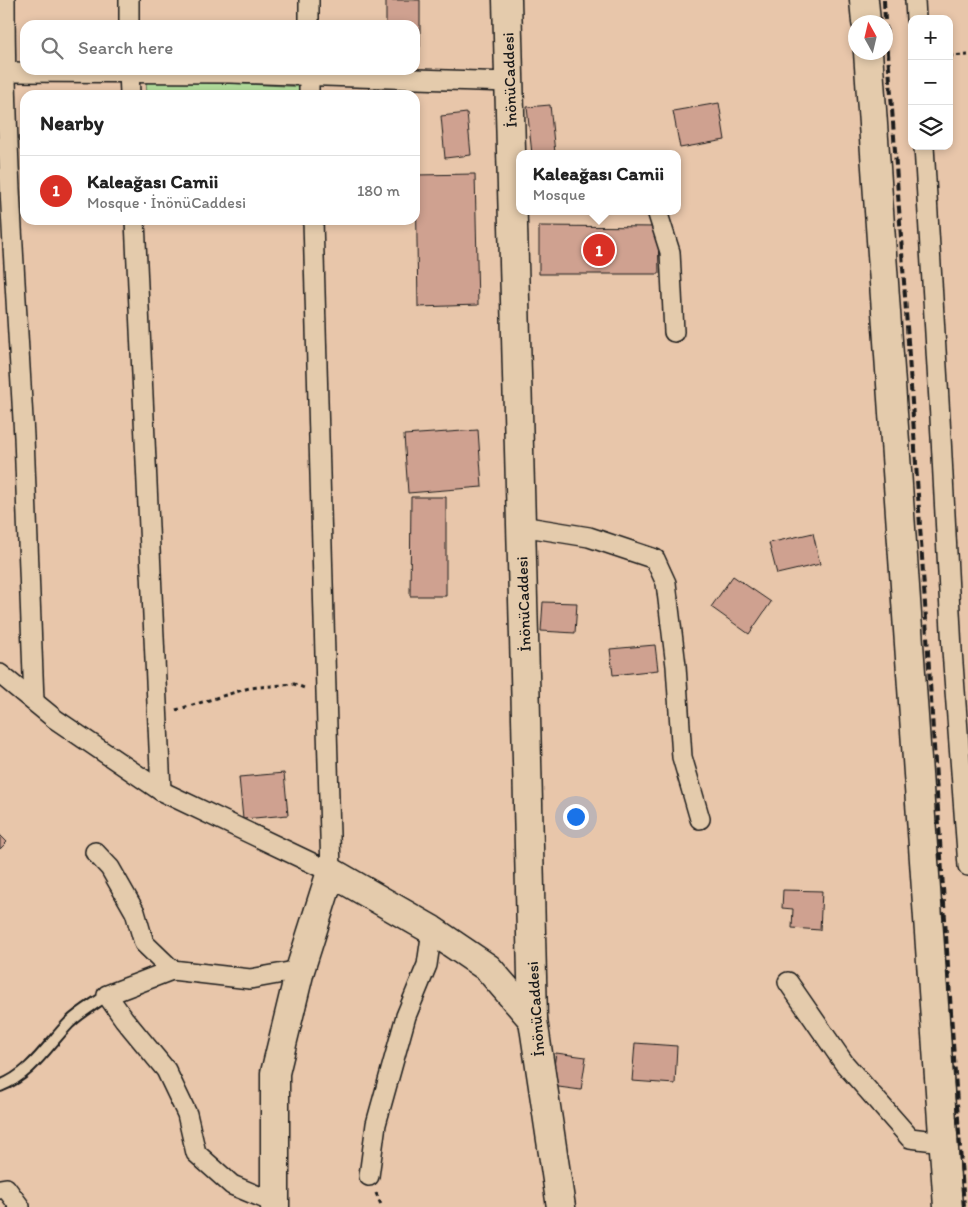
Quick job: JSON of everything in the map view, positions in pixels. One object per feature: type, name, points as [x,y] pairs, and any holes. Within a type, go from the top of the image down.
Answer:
[{"type":"main road","name":"İnönüCaddesi","points":[[507,0],[509,82],[516,184]]},
{"type":"main road","points":[[864,0],[865,15]]},
{"type":"main road","points":[[869,60],[948,1207]]},
{"type":"main road","name":"İnönüCaddesi","points":[[516,215],[532,1020],[561,1207]]},
{"type":"main road","points":[[275,1205],[275,1073],[300,970],[331,872],[432,930],[488,968],[532,1020]]},
{"type":"street","points":[[5,0],[2,72],[17,180],[34,701]]},
{"type":"street","points":[[129,0],[129,20]]},
{"type":"street","points":[[309,0],[309,20]]},
{"type":"street","points":[[915,0],[916,15]]},
{"type":"street","points":[[2,72],[20,72]]},
{"type":"street","points":[[129,75],[130,90]]},
{"type":"street","points":[[250,75],[309,81],[509,82]]},
{"type":"street","points":[[924,150],[952,650],[968,866]]},
{"type":"street","points":[[658,215],[670,252],[674,332]]},
{"type":"street","points":[[135,225],[161,791]]},
{"type":"street","points":[[0,674],[55,719],[161,791],[331,872],[313,225]]},
{"type":"street","points":[[521,526],[589,537],[656,559],[666,583],[676,666],[682,757],[700,819]]},
{"type":"street","points":[[95,852],[110,868],[135,912],[144,943],[172,970]]},
{"type":"street","points":[[369,1176],[376,1124],[406,1016],[427,965],[432,930]]},
{"type":"street","points":[[275,1205],[232,1184],[196,1153],[187,1114],[166,1070],[107,995],[172,970],[250,978],[300,970]]},
{"type":"street","points":[[788,982],[844,1063],[910,1138],[943,1142]]},
{"type":"street","points":[[0,1189],[6,1188],[20,1207]]},
{"type":"lane","points":[[0,1086],[25,1071],[71,1021],[107,995]]},
{"type":"path","points":[[953,56],[968,55]]},
{"type":"path","points":[[158,715],[249,688],[294,684],[326,697]]},
{"type":"green space","points":[[146,79],[304,87],[304,90],[147,90]]},
{"type":"building","points":[[386,0],[420,0],[420,20],[386,20]]},
{"type":"building","points":[[719,103],[725,140],[680,148],[673,111]]},
{"type":"building","points":[[550,105],[555,150],[532,150],[527,107]]},
{"type":"building","points":[[467,113],[471,155],[445,158],[441,116]]},
{"type":"building","points":[[475,174],[478,305],[418,307],[417,225],[420,225],[420,175]]},
{"type":"building","points":[[539,226],[658,227],[659,274],[539,274]]},
{"type":"building","points":[[478,430],[482,487],[408,493],[404,435]]},
{"type":"building","points":[[411,497],[446,497],[446,596],[410,596]]},
{"type":"building","points":[[813,533],[820,564],[777,574],[769,543]]},
{"type":"building","points":[[733,576],[771,602],[749,634],[711,607]]},
{"type":"building","points":[[543,602],[577,603],[575,633],[541,631]]},
{"type":"building","points":[[655,645],[658,670],[613,675],[610,649]]},
{"type":"building","points":[[284,773],[288,815],[243,819],[239,777]]},
{"type":"building","points":[[0,835],[7,842],[0,849]]},
{"type":"building","points":[[783,890],[822,891],[820,930],[792,928],[793,909],[782,908]]},
{"type":"building","points":[[635,1043],[677,1046],[675,1084],[632,1081]]},
{"type":"building","points":[[556,1053],[586,1057],[581,1090],[551,1086]]},
{"type":"railway","points":[[884,0],[885,15]]},
{"type":"railway","points":[[888,60],[964,1207]]},
{"type":"place","name":"Kaleağası Camii","points":[[599,250]]}]
